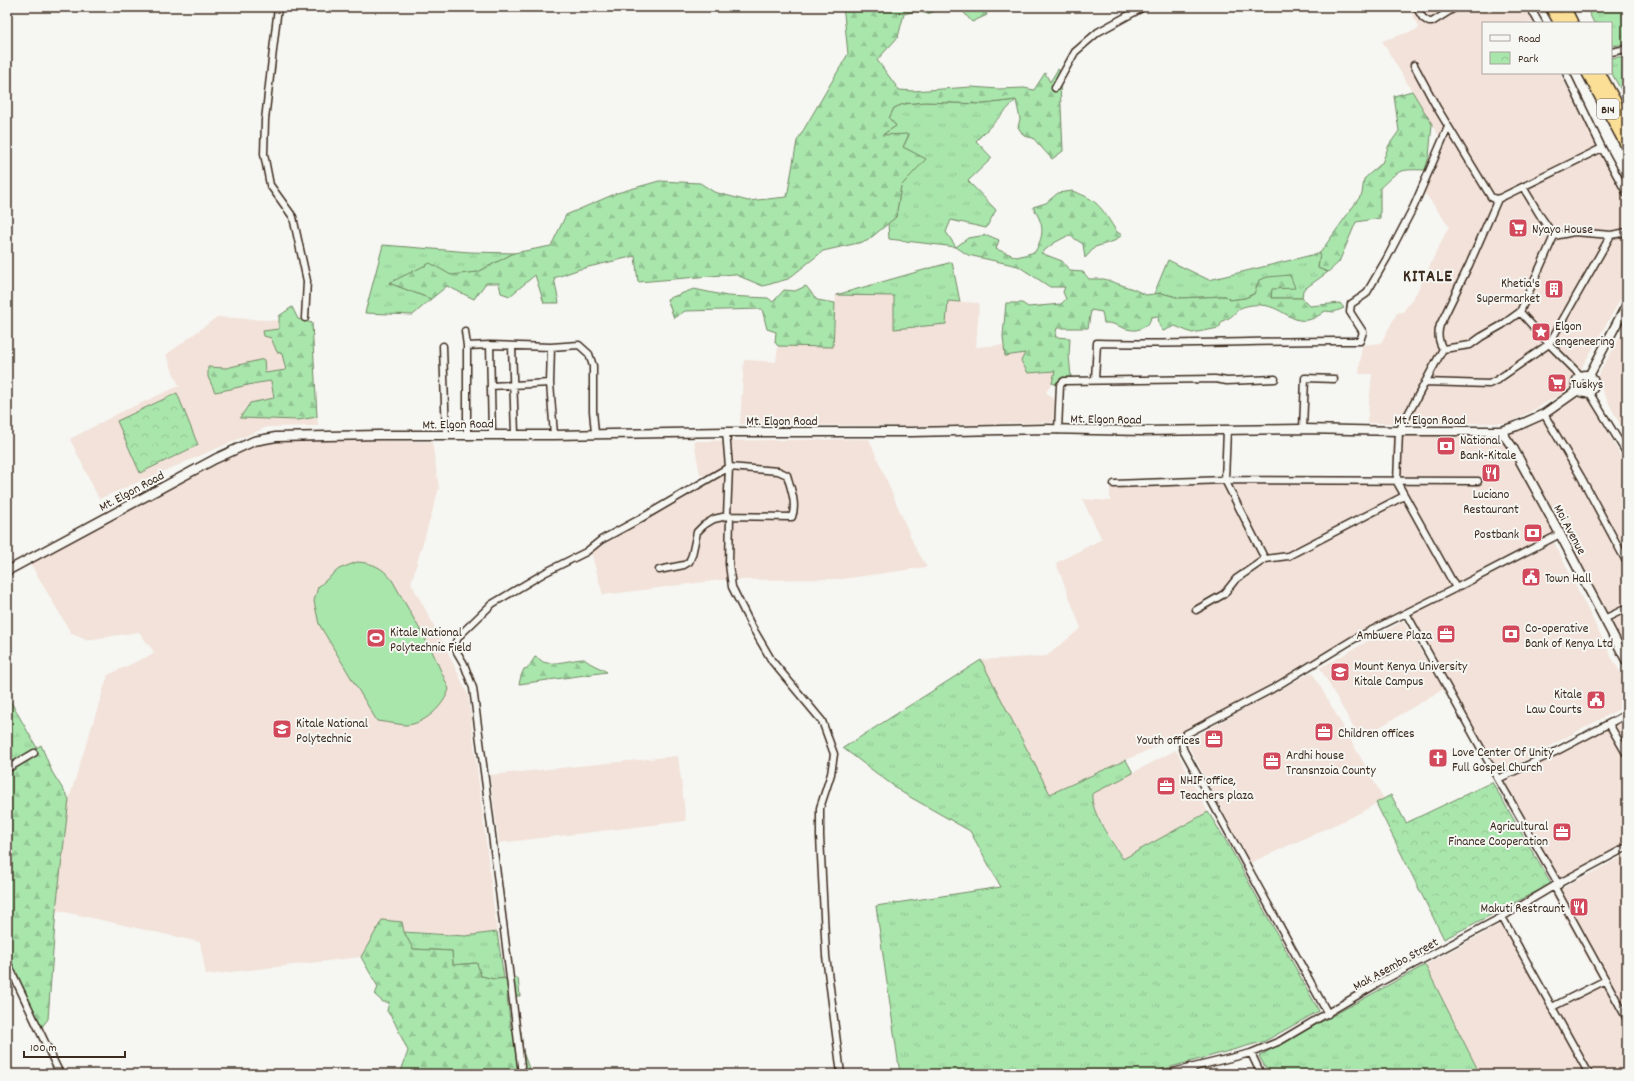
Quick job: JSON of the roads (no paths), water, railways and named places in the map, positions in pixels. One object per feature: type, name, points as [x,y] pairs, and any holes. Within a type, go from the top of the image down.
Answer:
[{"type":"highway","points":[[1551,7],[1559,22]]},
{"type":"highway","points":[[1564,7],[1572,22]]},
{"type":"highway","name":"B14","points":[[1589,74],[1627,146]]},
{"type":"highway","name":"B14","points":[[1600,74],[1627,123]]},
{"type":"street","points":[[278,7],[265,120],[264,154],[270,185],[293,217],[307,281],[305,318]]},
{"type":"street","points":[[1416,7],[1425,20],[1429,22],[1432,22],[1456,7]]},
{"type":"street","points":[[1530,7],[1538,22]]},
{"type":"street","points":[[1055,88],[1075,52],[1098,32],[1140,8]]},
{"type":"street","points":[[1612,52],[1627,49]]},
{"type":"street","points":[[1414,65],[1448,127],[1491,197],[1498,199]]},
{"type":"street","points":[[1566,74],[1602,148],[1627,194]]},
{"type":"street","points":[[1095,380],[1097,343],[1159,345],[1242,341],[1360,341],[1363,332],[1350,312],[1351,304],[1366,294],[1388,258],[1414,206],[1448,127]]},
{"type":"street","points":[[1443,349],[1438,338],[1440,325],[1469,265],[1498,199],[1602,148]]},
{"type":"street","points":[[1523,187],[1554,236]]},
{"type":"street","points":[[1554,236],[1574,232],[1611,235],[1627,232]]},
{"type":"street","points":[[1425,382],[1489,384],[1549,344],[1611,235]]},
{"type":"street","points":[[1443,349],[1470,345],[1520,312],[1554,236]]},
{"type":"street","points":[[1520,312],[1549,344],[1585,376],[1592,380],[1594,384],[1592,389],[1589,392],[1584,393],[1578,390],[1576,382],[1585,376],[1627,304]]},
{"type":"street","points":[[465,331],[467,346],[467,436]]},
{"type":"street","points":[[467,346],[490,345],[551,347],[579,345],[589,354],[593,366],[593,411],[595,433]]},
{"type":"street","points":[[490,345],[492,434]]},
{"type":"street","points":[[443,346],[446,436]]},
{"type":"street","points":[[512,346],[515,434]]},
{"type":"street","points":[[551,347],[550,383],[554,435]]},
{"type":"street","points":[[1443,349],[1399,431],[1397,482],[1456,588]]},
{"type":"street","points":[[1303,429],[1305,378],[1334,379]]},
{"type":"street","points":[[1058,430],[1060,385],[1064,381],[1215,379],[1227,381],[1275,379]]},
{"type":"street","points":[[491,386],[550,383]]},
{"type":"street","name":"Mt. Elgon Road","points":[[7,570],[201,466],[254,441],[276,437],[1058,430],[1303,429],[1501,431],[1544,414],[1578,390]]},
{"type":"street","points":[[1589,392],[1627,454]]},
{"type":"street","points":[[1544,414],[1581,477],[1627,563]]},
{"type":"street","points":[[1227,430],[1225,480],[1265,559]]},
{"type":"street","name":"Moi Avenue","points":[[1501,431],[1513,448],[1560,534],[1627,662]]},
{"type":"street","points":[[726,432],[729,467],[729,564],[732,587],[751,625],[772,661],[822,721],[834,754],[831,774],[820,808],[820,836],[826,956],[841,1074]]},
{"type":"street","points":[[522,1074],[473,688],[464,664],[456,652],[455,644],[459,636],[492,604],[546,572],[586,552],[601,540],[729,467],[783,472],[787,475],[795,510],[792,518],[728,516],[714,519],[704,525],[698,532],[689,562],[684,565],[659,570]]},
{"type":"street","points":[[1114,484],[1225,480],[1397,482],[1478,481]]},
{"type":"street","points":[[1196,610],[1224,594],[1236,579],[1265,559],[1288,556],[1404,496]]},
{"type":"street","points":[[1328,1014],[1184,751],[1182,739],[1186,734],[1272,689],[1354,639],[1560,534]]},
{"type":"street","points":[[1604,619],[1627,608]]},
{"type":"street","points":[[1406,613],[1498,779],[1627,1019]]},
{"type":"street","points":[[1498,779],[1555,752],[1627,714]]},
{"type":"street","points":[[1609,724],[1627,755]]},
{"type":"street","points":[[7,769],[34,753]]},
{"type":"street","name":"Mak Asembo Street","points":[[1165,1074],[1251,1053],[1280,1041],[1375,985],[1502,917],[1627,847]]},
{"type":"street","points":[[1502,917],[1589,1074]]},
{"type":"street","points":[[7,962],[60,1074]]},
{"type":"street","points":[[1552,1007],[1606,980]]},
{"type":"street","points":[[1251,1053],[1261,1074]]},
{"type":"street","points":[[1190,1067],[1194,1074]]},
{"type":"place","name":"Nyayo House","points":[[1518,228]]},
{"type":"place","name":"Khetia's Supermarket","points":[[1554,289]]},
{"type":"place","name":"Elgon engeneering","points":[[1541,332]]},
{"type":"place","name":"Tuskys","points":[[1557,383]]},
{"type":"place","name":"National Bank-Kitale","points":[[1446,446]]},
{"type":"place","name":"Luciano Restaurant","points":[[1491,473]]},
{"type":"place","name":"Postbank","points":[[1533,533]]},
{"type":"place","name":"Town Hall","points":[[1531,577]]},
{"type":"place","name":"Ambwere Plaza","points":[[1446,634]]},
{"type":"place","name":"Co-operative Bank of Kenya Ltd","points":[[1511,634]]},
{"type":"place","name":"Kitale National Polytechnic Field","points":[[376,638]]},
{"type":"place","name":"Mount Kenya University Kitale Campus","points":[[1340,672]]},
{"type":"place","name":"Kitale Law Courts","points":[[1596,700]]},
{"type":"place","name":"Kitale National Polytechnic","points":[[282,729]]},
{"type":"place","name":"Children offices","points":[[1324,732]]},
{"type":"place","name":"Youth offices","points":[[1214,739]]},
{"type":"place","name":"Love Center Of Unity Full Gospel Church","points":[[1438,758]]},
{"type":"place","name":"Ardhi house Transnzoia County","points":[[1272,761]]},
{"type":"place","name":"NHIF office, Teachers plaza","points":[[1166,786]]},
{"type":"place","name":"Agricultural Finance Cooperation","points":[[1562,832]]},
{"type":"place","name":"Makuti Restraunt","points":[[1579,907]]},
{"type":"district","name":"KITALE","points":[[1428,275]]}]
